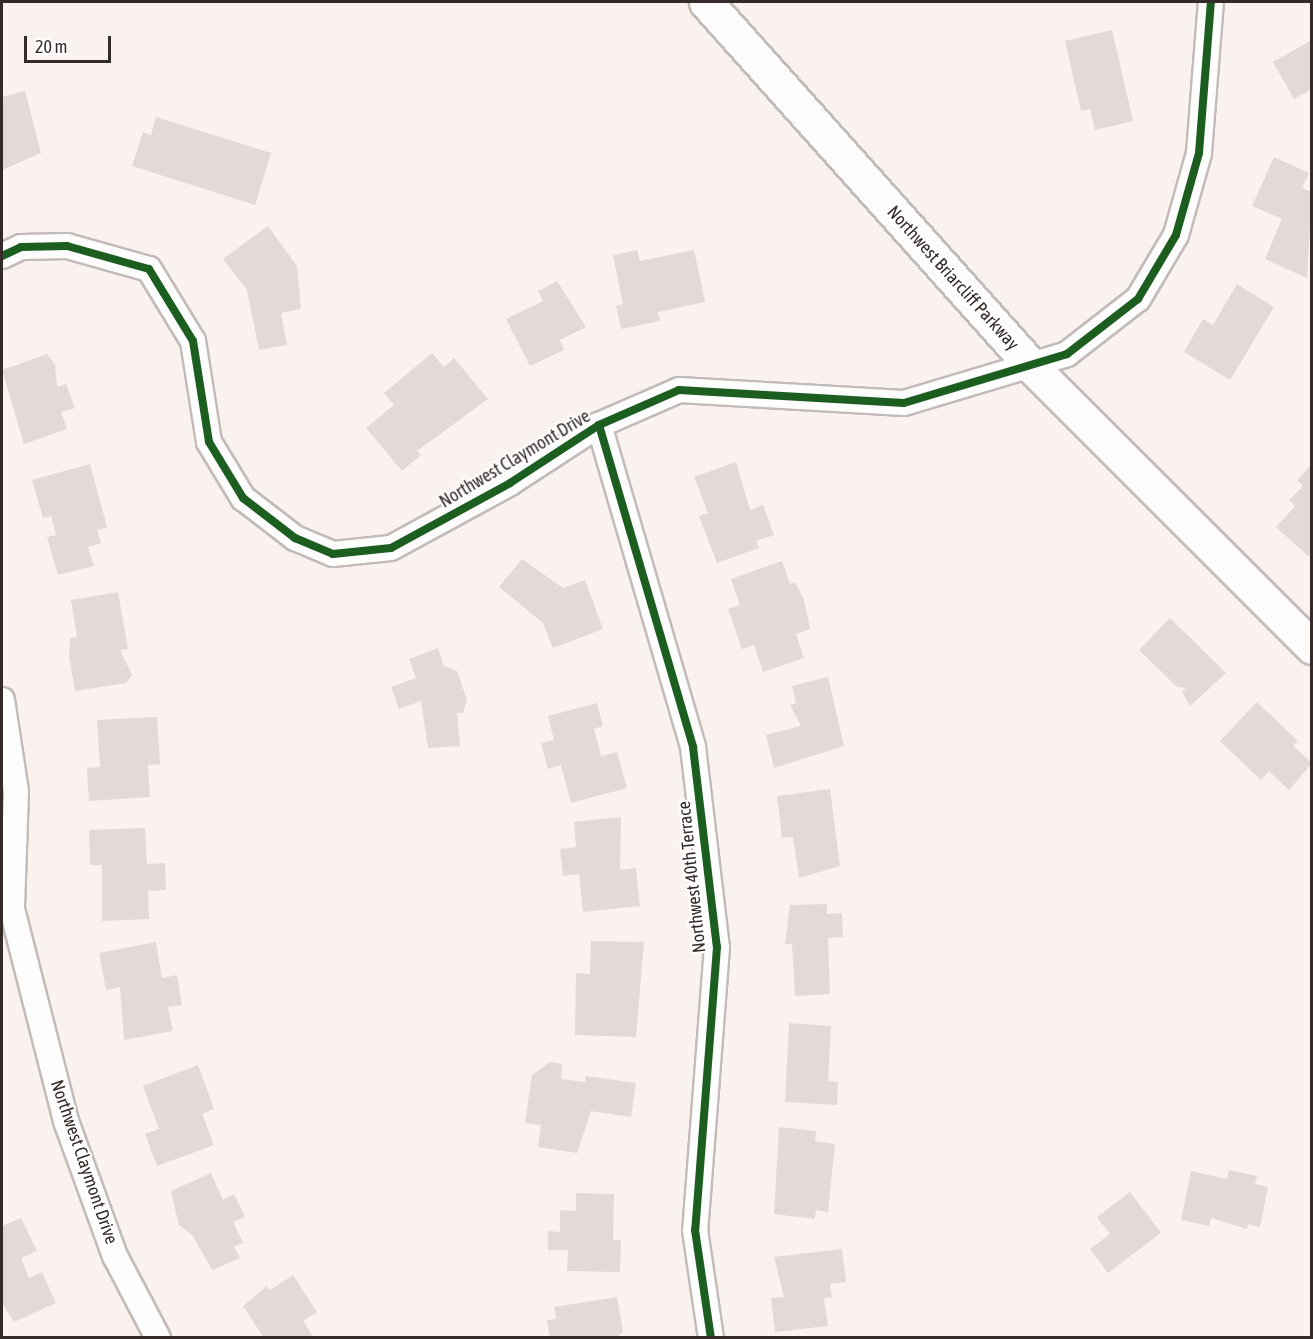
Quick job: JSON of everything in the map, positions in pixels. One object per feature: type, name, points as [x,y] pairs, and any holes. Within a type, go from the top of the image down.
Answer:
[{"type":"main road","name":"Northwest Briarcliff Parkway","points":[[706,2],[1032,367],[1311,647]]},
{"type":"street","name":"Northwest Claymont Drive","points":[[2,256],[21,247],[67,246],[149,269],[193,340],[209,442],[243,498],[295,538],[333,554],[391,548],[510,483],[599,426],[679,390],[904,403],[1032,367],[1067,354],[1138,299],[1176,235],[1199,153],[1211,2]]},
{"type":"street","name":"Northwest 40th Terrace","points":[[599,426],[694,759],[717,947],[695,1230],[711,1338]]},
{"type":"street","name":"Northwest Claymont Drive","points":[[2,700],[16,792],[7,908],[66,1120],[115,1256],[158,1338]]},
{"type":"building","points":[[1112,30],[1133,121],[1095,130],[1090,109],[1081,111],[1065,41]]},
{"type":"building","points":[[1312,40],[1312,89],[1294,99],[1273,62]]},
{"type":"building","points":[[25,91],[41,153],[2,170],[2,97]]},
{"type":"building","points":[[156,117],[271,153],[255,205],[132,166],[143,132],[151,135]]},
{"type":"building","points":[[1274,157],[1309,173],[1302,188],[1312,192],[1307,278],[1265,259],[1282,219],[1252,206]]},
{"type":"building","points":[[268,226],[297,266],[301,309],[281,313],[287,345],[259,350],[247,290],[223,259]]},
{"type":"building","points":[[637,250],[640,261],[694,250],[705,302],[658,312],[660,321],[621,329],[616,306],[623,304],[613,255]]},
{"type":"building","points":[[557,281],[586,327],[560,340],[564,350],[530,366],[506,319],[543,301],[538,291]]},
{"type":"building","points":[[1237,284],[1274,307],[1230,380],[1184,352],[1203,319],[1213,325]]},
{"type":"building","points":[[432,353],[444,367],[454,358],[488,399],[417,451],[421,455],[402,471],[366,428],[394,405],[384,393]]},
{"type":"building","points":[[47,354],[55,364],[57,387],[66,384],[75,408],[61,412],[67,429],[24,444],[2,370]]},
{"type":"building","points":[[736,462],[750,510],[763,505],[774,535],[756,541],[759,548],[717,563],[699,516],[708,513],[694,477]]},
{"type":"building","points":[[90,464],[107,527],[97,530],[101,543],[88,547],[94,566],[58,575],[47,537],[56,535],[51,516],[43,518],[32,480]]},
{"type":"building","points":[[1312,464],[1312,552],[1308,556],[1276,527],[1295,506],[1289,500],[1303,486],[1297,480]]},
{"type":"building","points":[[522,559],[563,588],[585,580],[603,629],[553,648],[543,623],[499,587]]},
{"type":"building","points":[[782,561],[790,584],[795,582],[804,600],[810,629],[796,634],[804,658],[763,672],[754,645],[742,649],[728,609],[740,605],[731,579]]},
{"type":"building","points":[[118,592],[128,649],[120,650],[132,675],[126,683],[75,691],[69,657],[70,638],[77,637],[71,600]]},
{"type":"building","points":[[1170,618],[1226,673],[1190,706],[1182,692],[1186,688],[1177,687],[1139,650]]},
{"type":"building","points":[[438,648],[444,666],[457,671],[467,700],[463,713],[457,713],[460,746],[428,748],[421,701],[399,709],[391,687],[416,678],[409,659]]},
{"type":"building","points":[[828,677],[844,746],[774,768],[766,735],[801,726],[790,705],[796,703],[792,686]]},
{"type":"building","points":[[1257,702],[1298,741],[1293,746],[1312,763],[1289,790],[1269,771],[1261,780],[1220,741]]},
{"type":"building","points":[[597,703],[603,726],[594,729],[601,756],[617,752],[627,788],[571,803],[561,765],[548,769],[541,743],[554,740],[548,716]]},
{"type":"building","points":[[157,717],[160,764],[148,765],[150,797],[89,801],[87,768],[100,767],[97,720]]},
{"type":"building","points":[[830,789],[840,866],[799,878],[793,837],[782,838],[777,796]]},
{"type":"building","points":[[621,817],[620,870],[636,868],[640,906],[583,912],[579,874],[563,876],[560,849],[576,847],[574,822]]},
{"type":"building","points":[[145,828],[147,864],[165,863],[166,890],[148,891],[149,919],[102,921],[102,865],[90,865],[89,830]]},
{"type":"building","points":[[827,904],[827,914],[842,913],[843,937],[828,938],[830,994],[795,996],[792,944],[785,944],[790,905]]},
{"type":"building","points":[[591,941],[644,942],[636,1037],[575,1035],[576,973],[590,974]]},
{"type":"building","points":[[156,942],[162,978],[177,975],[182,1005],[168,1007],[173,1031],[124,1040],[120,987],[106,990],[99,953]]},
{"type":"building","points":[[789,1023],[831,1026],[828,1081],[838,1082],[837,1105],[785,1102]]},
{"type":"building","points":[[550,1062],[562,1064],[561,1079],[585,1082],[586,1076],[636,1083],[631,1117],[591,1111],[577,1153],[538,1147],[541,1125],[525,1123],[532,1075]]},
{"type":"building","points":[[198,1065],[214,1109],[202,1114],[214,1145],[157,1166],[145,1134],[159,1129],[143,1086]]},
{"type":"building","points":[[779,1127],[816,1131],[815,1141],[835,1144],[828,1212],[816,1210],[815,1219],[774,1214]]},
{"type":"building","points":[[1229,1170],[1257,1176],[1255,1184],[1268,1187],[1260,1227],[1248,1224],[1247,1229],[1211,1218],[1209,1226],[1181,1220],[1191,1171],[1227,1179]]},
{"type":"building","points":[[211,1173],[223,1200],[234,1194],[245,1217],[233,1222],[243,1243],[234,1246],[240,1258],[212,1270],[193,1236],[179,1225],[171,1191]]},
{"type":"building","points":[[1130,1192],[1161,1233],[1108,1273],[1090,1249],[1110,1234],[1097,1217]]},
{"type":"building","points":[[576,1193],[614,1194],[613,1240],[621,1240],[620,1272],[567,1271],[568,1250],[548,1250],[548,1231],[560,1232],[560,1210],[576,1211]]},
{"type":"building","points":[[21,1218],[37,1251],[21,1258],[29,1278],[42,1272],[56,1303],[14,1322],[2,1303],[2,1226]]},
{"type":"building","points":[[842,1249],[846,1282],[830,1284],[832,1297],[824,1298],[828,1326],[775,1332],[771,1298],[784,1297],[774,1257]]},
{"type":"building","points":[[293,1275],[317,1312],[303,1321],[314,1338],[264,1338],[243,1306],[267,1286],[270,1290]]},
{"type":"building","points":[[617,1297],[623,1332],[616,1338],[550,1338],[547,1320],[556,1319],[554,1307]]},
{"type":"cycle path","points":[[2,256],[21,247],[67,246],[149,269],[193,341],[209,442],[243,498],[295,538],[333,554],[391,548],[510,483],[599,425],[679,390],[904,403],[1067,354],[1138,299],[1176,235],[1199,153],[1211,2]]},
{"type":"cycle path","points":[[599,425],[693,747],[717,947],[695,1230],[711,1338]]}]
